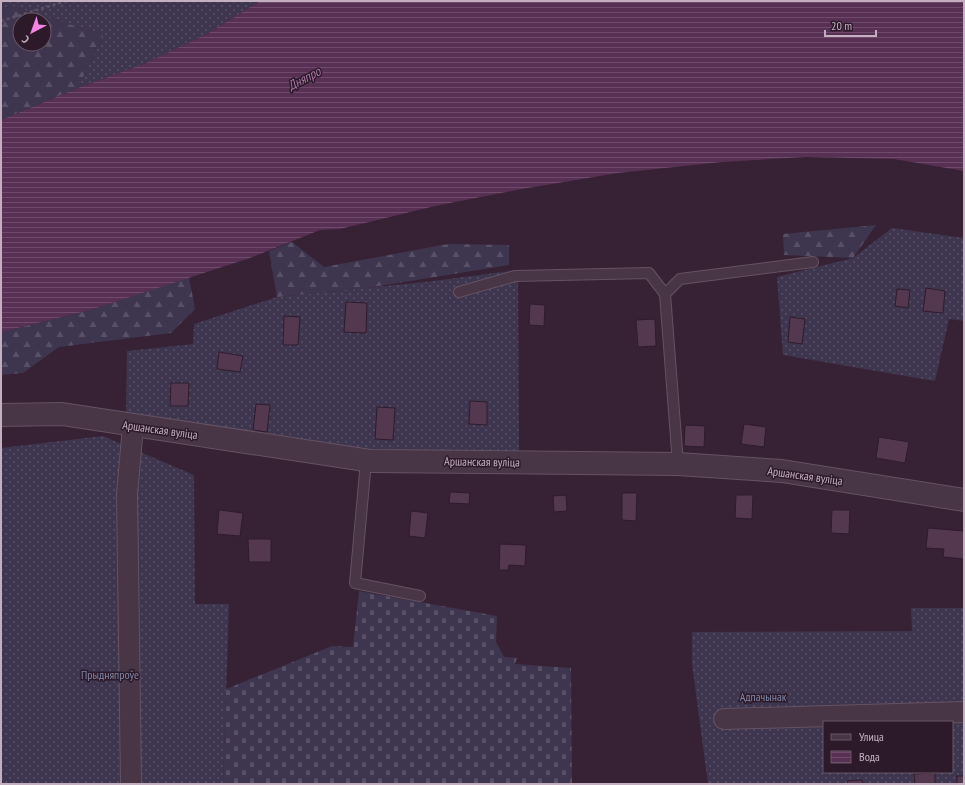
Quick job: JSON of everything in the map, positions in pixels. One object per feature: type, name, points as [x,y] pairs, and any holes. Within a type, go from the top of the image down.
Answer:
[{"type":"street","name":"Аршанская вуліца","points":[[4,417],[62,414],[366,461],[678,464],[782,471],[964,500]]},
{"type":"street","points":[[131,784],[127,494],[133,426]]},
{"type":"street","points":[[724,719],[964,712]]},
{"type":"lane","points":[[665,294],[680,279],[813,262]]},
{"type":"lane","points":[[459,292],[515,276],[649,273],[665,294],[678,464]]},
{"type":"lane","points":[[366,461],[355,583],[420,596]]},
{"type":"path","points":[[1,21],[66,1]]},
{"type":"green space","points":[[1,1],[260,1],[207,34],[146,63],[78,88],[103,35],[52,19],[52,12],[31,12],[12,6],[1,9]]},
{"type":"green space","points":[[12,6],[31,12],[12,12],[12,52],[52,52],[52,19],[103,35],[78,88],[1,120],[1,9]]},
{"type":"green space","points":[[876,225],[853,258],[784,255],[783,234]]},
{"type":"green space","points":[[892,228],[964,238],[964,321],[949,319],[935,381],[783,355],[777,277],[853,258]]},
{"type":"green space","points":[[292,242],[324,267],[448,244],[509,245],[509,265],[367,288],[277,297],[269,251]]},
{"type":"green space","points":[[518,270],[519,453],[365,453],[126,416],[127,351],[193,344],[194,324],[277,297],[425,282]]},
{"type":"green space","points":[[189,277],[195,309],[171,333],[59,347],[23,373],[1,375],[1,332],[90,310]]},
{"type":"green space","name":"Прыдняпроўе","points":[[103,436],[194,475],[195,604],[229,604],[223,784],[1,784],[1,448]]},
{"type":"green space","points":[[359,591],[497,616],[496,642],[504,657],[517,658],[515,664],[571,668],[572,784],[223,784],[226,689],[332,646],[353,647]]},
{"type":"green space","name":"Адпачынак","points":[[911,608],[964,608],[964,784],[708,784],[692,664],[692,632],[912,631]]},
{"type":"water","name":"Дняпро","points":[[260,1],[964,1],[964,171],[894,159],[806,157],[722,162],[618,173],[522,189],[435,206],[340,229],[320,230],[250,258],[90,310],[1,332],[1,120],[78,88],[146,63],[207,34]]},
{"type":"building","points":[[926,288],[945,291],[943,313],[923,311]]},
{"type":"building","points":[[897,289],[910,290],[908,308],[895,306]]},
{"type":"building","points":[[346,302],[367,303],[366,333],[344,332]]},
{"type":"building","points":[[530,304],[545,305],[544,326],[529,325]]},
{"type":"building","points":[[284,316],[300,317],[298,345],[283,345]]},
{"type":"building","points":[[790,317],[805,319],[802,344],[788,342]]},
{"type":"building","points":[[655,319],[656,346],[638,347],[636,320]]},
{"type":"building","points":[[219,352],[243,356],[240,372],[217,369]]},
{"type":"building","points":[[171,383],[189,383],[188,406],[170,406]]},
{"type":"building","points":[[470,401],[487,402],[487,425],[469,424]]},
{"type":"building","points":[[256,404],[270,405],[267,432],[253,430]]},
{"type":"building","points":[[377,407],[395,408],[393,440],[375,439]]},
{"type":"building","points":[[744,424],[766,427],[764,447],[741,444]]},
{"type":"building","points":[[685,425],[705,426],[704,447],[684,446]]},
{"type":"building","points":[[879,437],[909,442],[905,463],[876,458]]},
{"type":"building","points":[[450,492],[470,493],[469,504],[449,503]]},
{"type":"building","points":[[622,493],[637,493],[636,521],[622,520]]},
{"type":"building","points":[[566,495],[567,511],[554,512],[553,496]]},
{"type":"building","points":[[736,495],[753,495],[752,519],[735,518]]},
{"type":"building","points":[[219,510],[243,513],[240,536],[217,534]]},
{"type":"building","points":[[832,510],[850,510],[849,534],[831,533]]},
{"type":"building","points":[[411,511],[428,513],[425,538],[409,536]]},
{"type":"building","points":[[928,528],[964,531],[964,559],[943,557],[944,549],[926,548]]},
{"type":"building","points":[[248,539],[271,539],[271,562],[249,562]]},
{"type":"building","points":[[500,544],[526,545],[525,566],[509,565],[508,570],[499,570]]},
{"type":"building","points":[[935,773],[935,784],[915,784],[914,774]]},
{"type":"building","points":[[957,776],[964,776],[964,784],[957,784]]},
{"type":"building","points":[[862,780],[863,784],[848,784],[847,781]]}]
